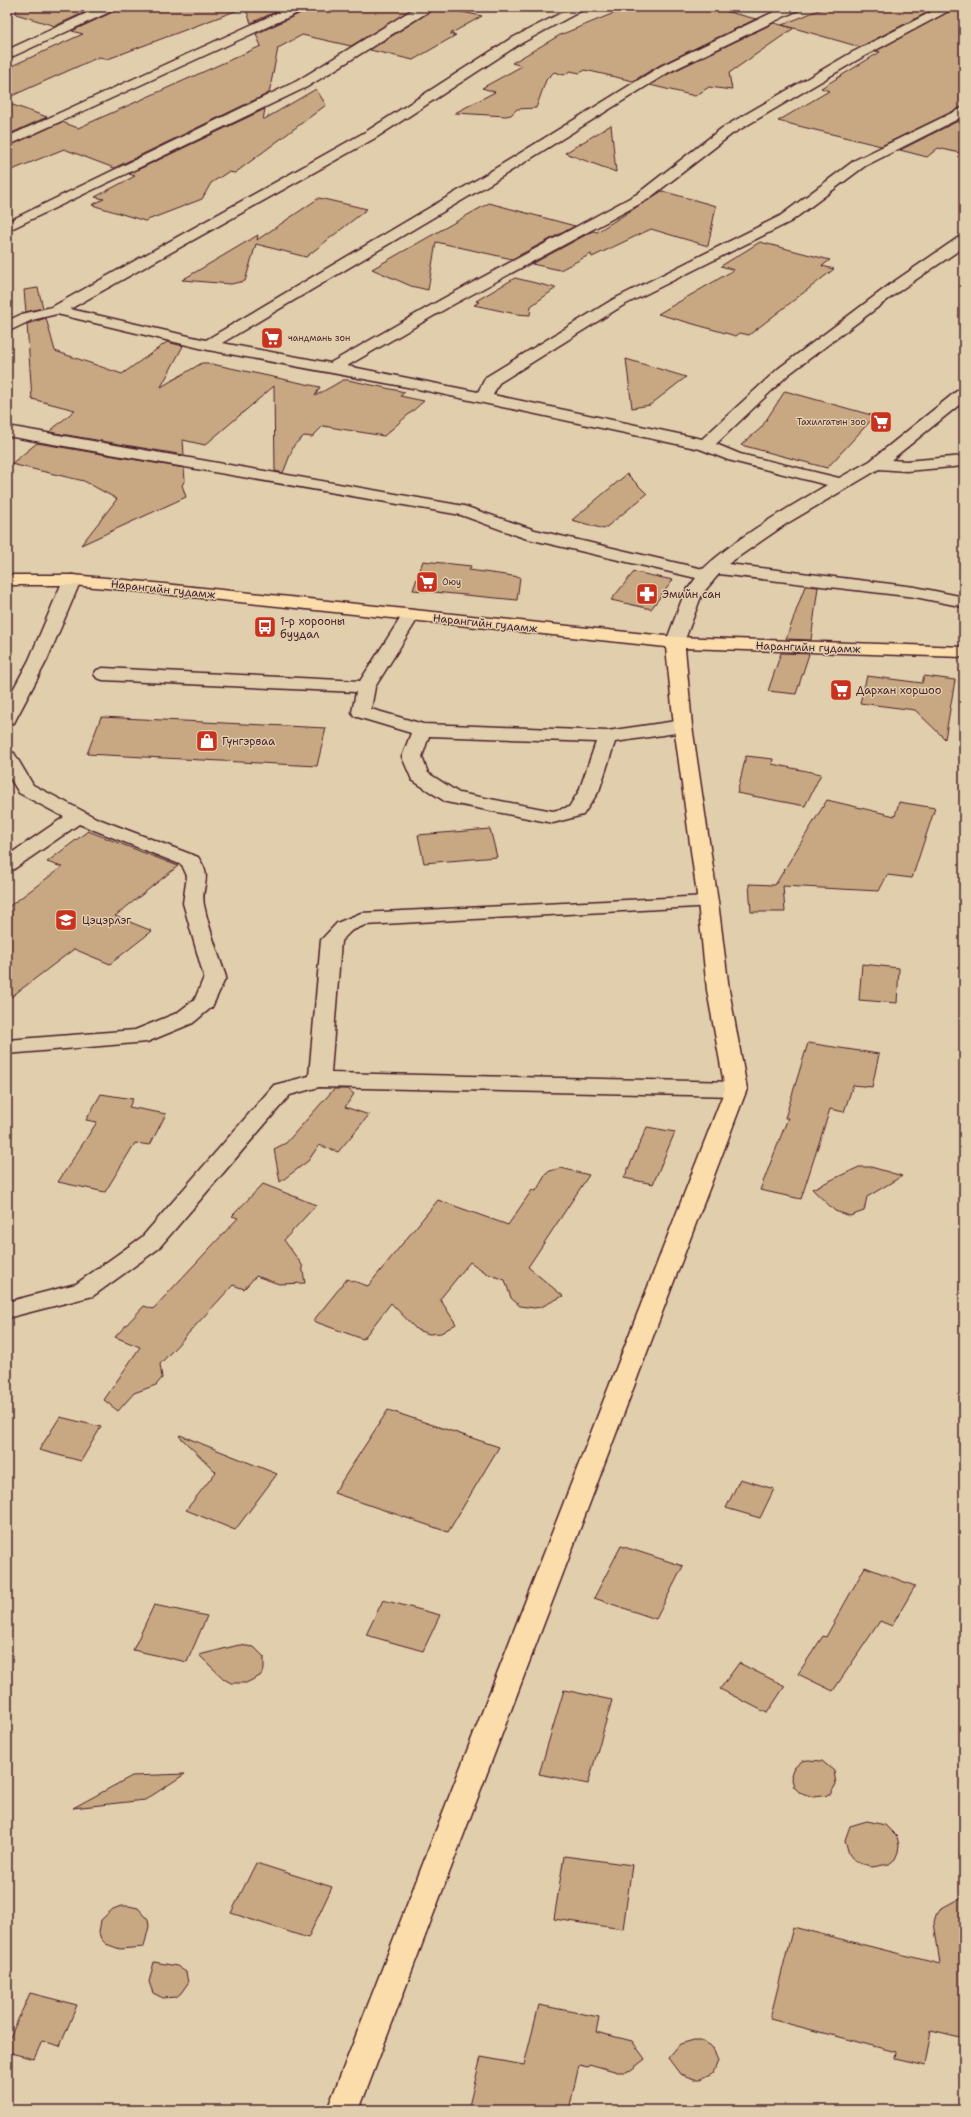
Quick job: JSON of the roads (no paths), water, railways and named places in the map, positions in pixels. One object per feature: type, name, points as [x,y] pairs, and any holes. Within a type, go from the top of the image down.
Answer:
[{"type":"main road","name":"Нарангийн гудамж","points":[[7,580],[72,580],[675,642],[964,652]]},
{"type":"main road","points":[[343,2110],[736,1089],[718,990],[708,902],[682,726],[675,642]]},
{"type":"street","points":[[7,55],[110,7]]},
{"type":"street","points":[[7,142],[300,7]]},
{"type":"street","points":[[7,228],[302,84],[414,14],[430,7]]},
{"type":"street","points":[[7,327],[27,317],[57,310],[372,134],[514,42],[582,7]]},
{"type":"street","points":[[208,345],[488,179],[665,69],[794,7]]},
{"type":"street","points":[[333,368],[449,301],[642,198],[727,131],[855,56],[950,7]]},
{"type":"street","points":[[484,397],[492,380],[617,303],[785,219],[860,163],[964,111]]},
{"type":"street","points":[[705,445],[784,371],[897,286],[964,240]]},
{"type":"street","points":[[57,310],[208,345],[484,397],[705,445],[734,457],[842,484]]},
{"type":"street","points":[[675,642],[693,594],[711,572],[780,520],[876,464],[964,393]]},
{"type":"street","points":[[7,431],[464,511],[530,534],[711,572],[915,592],[964,602]]},
{"type":"street","points":[[876,464],[906,466],[964,460]]},
{"type":"street","points":[[7,719],[38,660],[72,580]]},
{"type":"street","points":[[411,615],[366,687],[361,712],[422,730],[607,737],[682,726]]},
{"type":"street","points":[[103,674],[366,687]]},
{"type":"street","points":[[422,730],[412,757],[419,776],[453,798],[553,817],[576,811],[583,801],[589,791],[607,737]]},
{"type":"street","points":[[7,758],[26,789],[78,816],[191,861],[197,876],[193,903],[215,977],[204,1002],[185,1018],[139,1037],[7,1047]]},
{"type":"street","points":[[7,865],[78,816]]},
{"type":"street","points":[[319,1080],[323,1051],[331,940],[344,927],[361,919],[591,906],[708,902]]},
{"type":"street","points":[[7,1310],[84,1290],[150,1243],[282,1090],[319,1080],[736,1089]]},
{"type":"place","name":"чандмань зон","points":[[272,338]]},
{"type":"place","name":"Тахилгатын зоо","points":[[881,422]]},
{"type":"place","name":"Оюу","points":[[427,582]]},
{"type":"place","name":"Эмийн сан","points":[[647,594]]},
{"type":"place","name":"1-р хорооны буудал","points":[[265,627]]},
{"type":"place","name":"Дархан хоршоо","points":[[841,690]]},
{"type":"place","name":"Гүнгэрваа","points":[[207,741]]},
{"type":"place","name":"Цэцэрлэг","points":[[66,920]]}]
